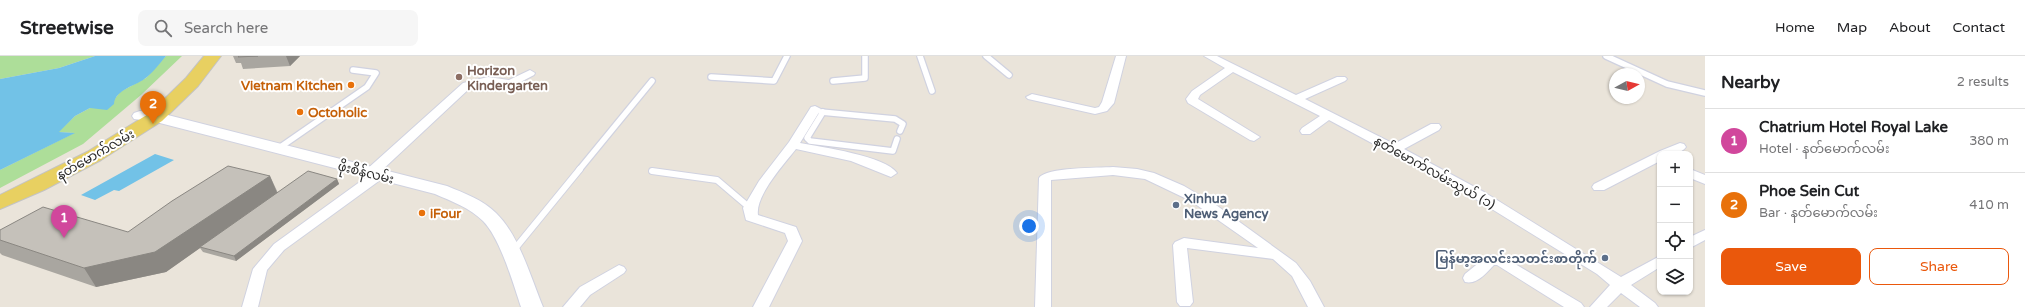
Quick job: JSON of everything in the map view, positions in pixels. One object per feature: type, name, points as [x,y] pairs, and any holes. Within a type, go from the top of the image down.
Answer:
[{"type":"main road","name":"နတ်မောက်လမ်း","points":[[148,117],[197,56]]},
{"type":"main road","name":"နတ်မောက်လမ်း","points":[[0,203],[48,176],[127,137],[148,117],[192,82],[213,56]]},
{"type":"main road","name":"ဖိုးစိန်လမ်း","points":[[148,117],[441,190],[467,201],[494,222],[511,254],[532,307]]},
{"type":"main road","name":"နတ်မောက်လမ်း","points":[[0,194],[48,176]]},
{"type":"street","points":[[1032,97],[1095,111],[1103,109],[1108,103],[1121,56]]},
{"type":"street","name":"နတ်မောက်လမ်းသွယ် (၁)","points":[[1209,56],[1233,66],[1329,115],[1479,195],[1602,271],[1650,307]]},
{"type":"street","points":[[1233,66],[1196,93],[1192,100],[1194,103],[1254,137]]},
{"type":"street","points":[[250,307],[260,269],[279,247],[374,174],[468,85],[488,80],[512,84],[530,73]]},
{"type":"street","points":[[1296,99],[1341,79]]},
{"type":"street","points":[[761,307],[795,242],[791,230],[752,217],[750,208],[765,182],[818,111]]},
{"type":"street","points":[[1306,131],[1329,115]]},
{"type":"street","points":[[1395,149],[1435,127]]},
{"type":"street","points":[[793,145],[860,158],[892,173]]},
{"type":"street","points":[[1672,151],[1680,147]]},
{"type":"street","points":[[1599,187],[1657,158]]},
{"type":"street","points":[[1043,307],[1045,178],[1052,174],[1124,172],[1149,176],[1188,194],[1217,212],[1276,255],[1296,272],[1316,307]]},
{"type":"street","points":[[1693,175],[1705,180]]},
{"type":"street","points":[[1693,241],[1705,234]]},
{"type":"street","points":[[1185,302],[1180,245],[1184,243],[1276,255]]},
{"type":"street","points":[[1470,278],[1491,260],[1500,261],[1576,307]]},
{"type":"street","points":[[1598,307],[1619,285],[1657,263]]},
{"type":"street","points":[[571,307],[585,291],[619,270]]},
{"type":"lane","points":[[711,77],[774,81],[786,56]]},
{"type":"lane","points":[[833,81],[865,78],[865,56]]},
{"type":"lane","points":[[920,56],[932,91]]},
{"type":"lane","points":[[986,56],[1009,75]]},
{"type":"lane","points":[[1606,56],[1648,76],[1694,92],[1705,93]]},
{"type":"lane","points":[[277,150],[367,87],[376,73],[353,70]]},
{"type":"lane","points":[[511,254],[652,81]]},
{"type":"lane","points":[[897,139],[893,151],[891,151],[810,141],[807,138],[818,111],[894,119],[903,124],[900,131]]},
{"type":"lane","points":[[652,171],[716,180],[750,208]]},
{"type":"green space","points":[[0,56],[95,56],[59,68],[0,79]]},
{"type":"green space","points":[[166,56],[182,56],[141,95],[83,144],[0,188],[0,170],[74,133],[58,132],[75,116],[90,108],[114,100],[120,92],[146,78]]},
{"type":"water","points":[[95,56],[166,56],[155,70],[147,77],[122,91],[115,99],[114,104],[107,110],[90,108],[75,116],[59,132],[75,133],[0,170],[0,79],[59,68]]},
{"type":"water","points":[[155,154],[174,160],[119,191],[114,190],[95,200],[81,195]]},
{"type":"building","points":[[228,166],[270,176],[155,252],[84,268],[0,240],[0,230],[43,207],[128,232],[172,201]]},
{"type":"building","points":[[308,171],[337,179],[234,256],[200,247]]},
{"type":"place","name":"Horizon Kindergarten","points":[[459,77]]},
{"type":"place","name":"Vietnam Kitchen","points":[[351,85]]},
{"type":"place","name":"Octoholic","points":[[300,112]]},
{"type":"place","name":"Phoe Sein Cut","points":[[153,124]]},
{"type":"place","name":"Xinhua News Agency","points":[[1176,205]]},
{"type":"place","name":"iFour","points":[[422,213]]},
{"type":"place","name":"Chatrium Hotel Royal Lake","points":[[64,238]]},
{"type":"place","name":"မြန်မာ့အလင်းသတင်းစာတိုက်","points":[[1605,258]]}]
